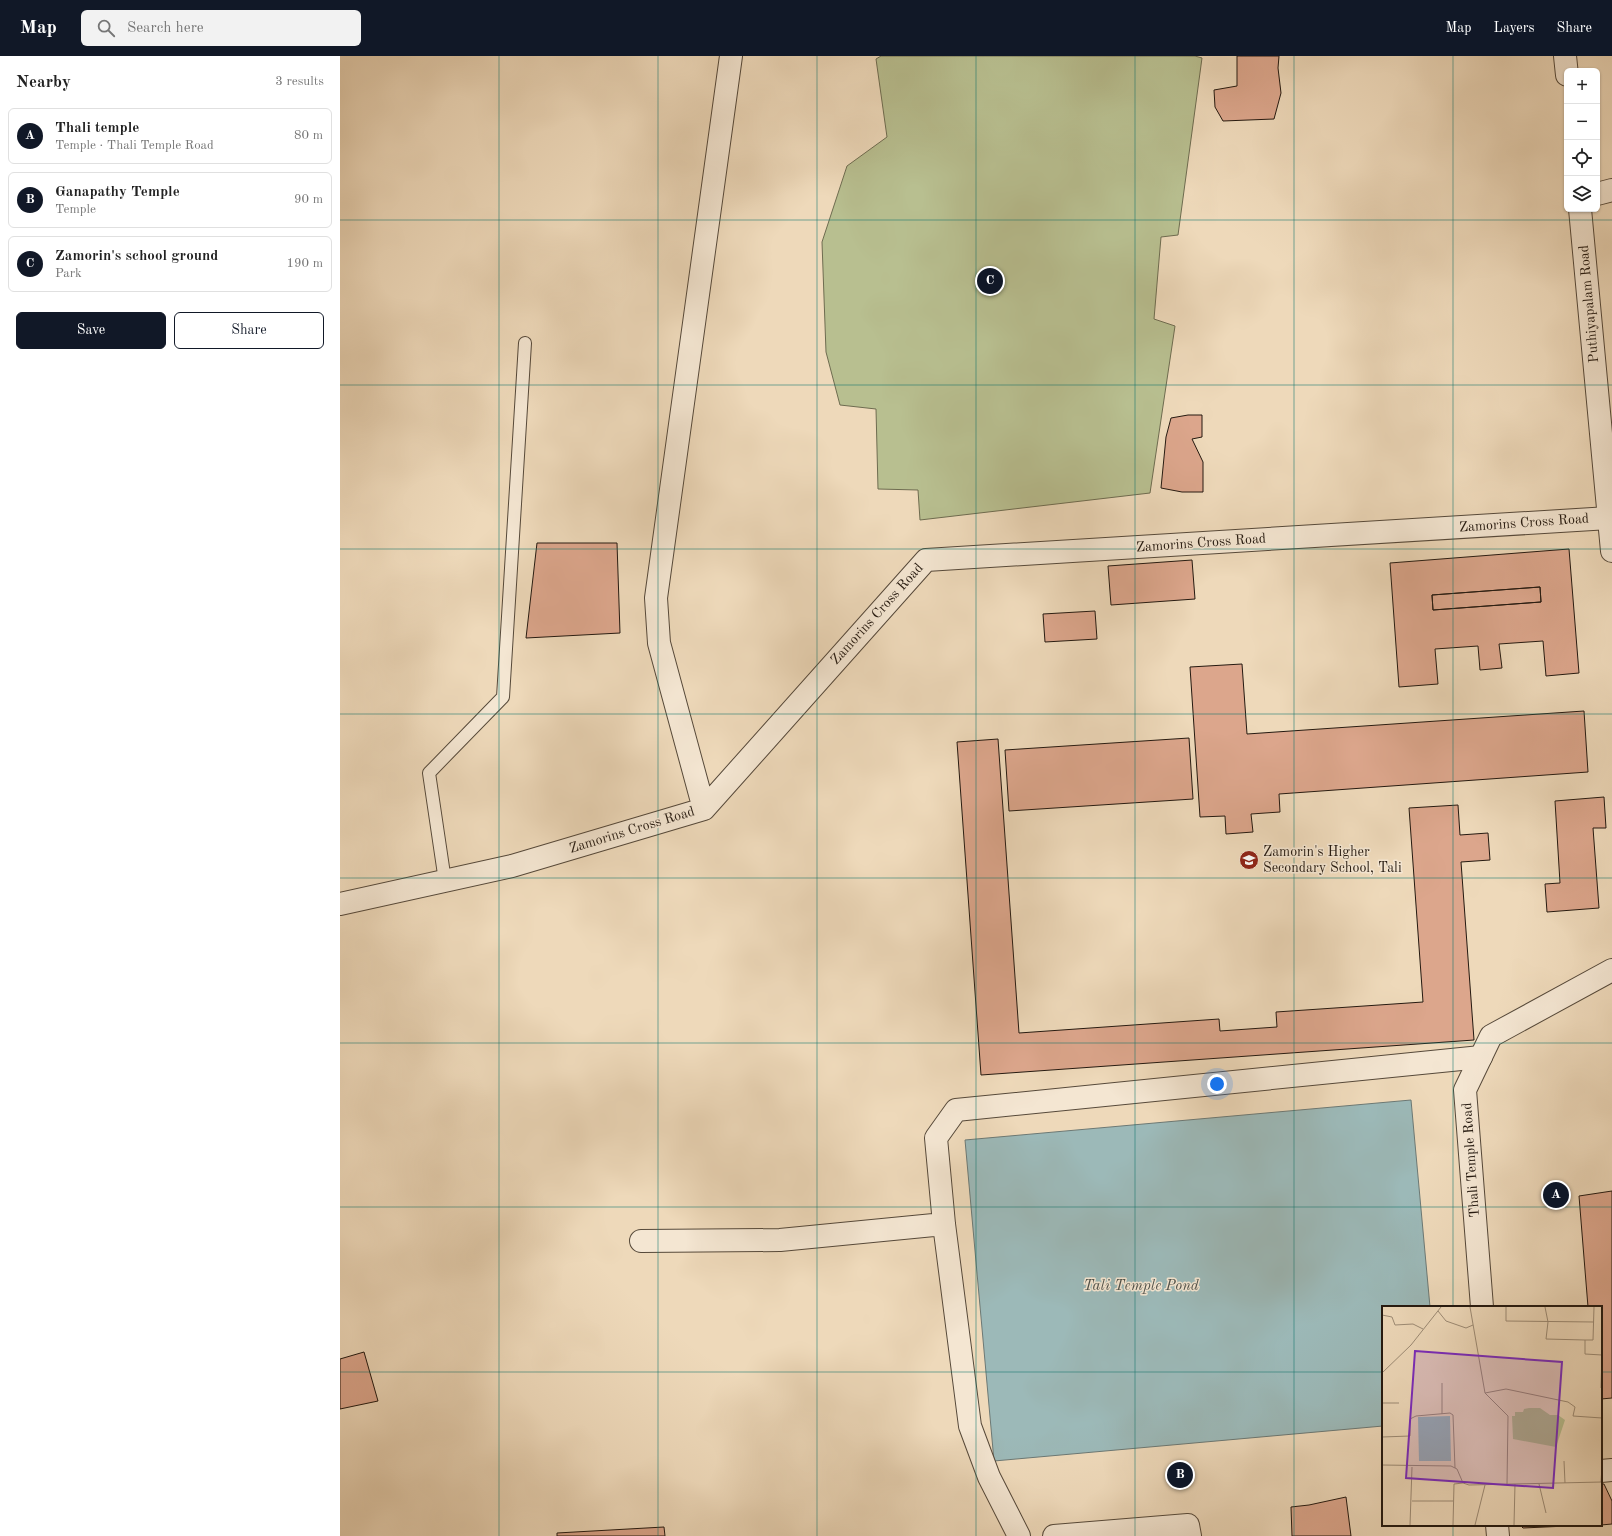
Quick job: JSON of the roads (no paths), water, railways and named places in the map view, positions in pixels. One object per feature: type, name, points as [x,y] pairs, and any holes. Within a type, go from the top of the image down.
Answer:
[{"type":"street","points":[[704,809],[659,642],[656,598],[731,56]]},
{"type":"street","points":[[1565,56],[1566,68]]},
{"type":"street","points":[[1600,193],[1612,190]]},
{"type":"street","name":"Puthiyapalam Road","points":[[1580,212],[1607,435],[1609,518]]},
{"type":"street","points":[[1609,518],[1612,551]]},
{"type":"street","name":"Zamorins Cross Road","points":[[340,904],[512,866],[704,809],[926,560],[1609,518]]},
{"type":"street","name":"Thali Temple Road","points":[[1482,1306],[1465,1090],[1491,1036],[1612,970]]},
{"type":"street","points":[[1019,1536],[989,1477],[970,1426],[944,1224],[936,1138],[956,1110],[1481,1057]]},
{"type":"street","points":[[641,1241],[780,1240],[944,1224]]},
{"type":"street","points":[[1602,1471],[1612,1470]]},
{"type":"street","points":[[1054,1536],[1188,1525],[1190,1536]]},
{"type":"street","points":[[1497,1526],[1498,1536]]},
{"type":"lane","points":[[445,881],[428,773],[503,696],[526,343]]},
{"type":"water","name":"Tali Temple Pond","points":[[1411,1100],[1430,1306],[1382,1306],[1382,1426],[994,1461],[965,1140]]},
{"type":"place","name":"Zamorin's school ground","points":[[990,281]]},
{"type":"place","name":"Zamorin's Higher Secondary School, Tali","points":[[1249,860]]},
{"type":"place","name":"Thali temple","points":[[1556,1195]]},
{"type":"place","name":"Ganapathy Temple","points":[[1180,1475]]}]
